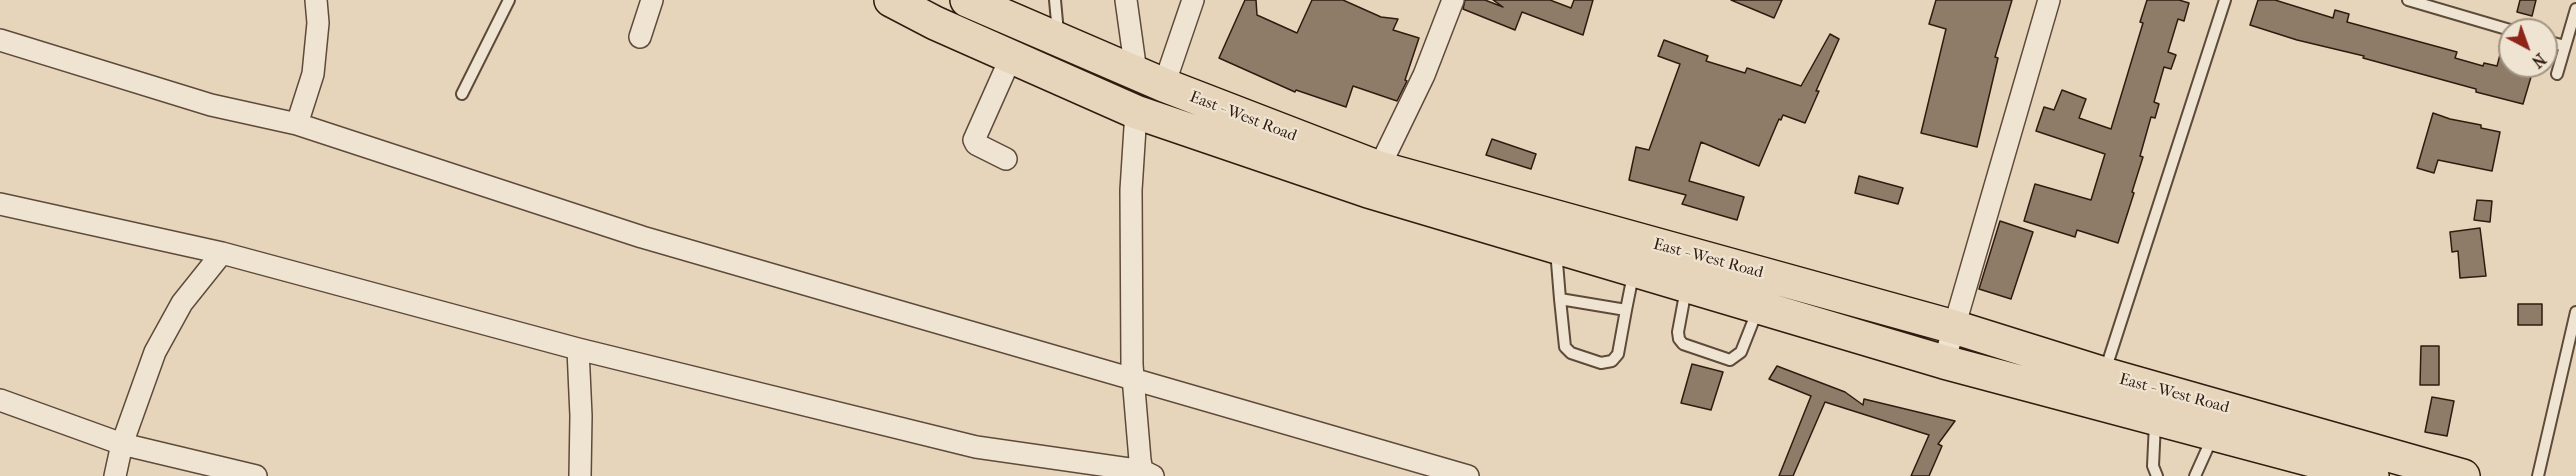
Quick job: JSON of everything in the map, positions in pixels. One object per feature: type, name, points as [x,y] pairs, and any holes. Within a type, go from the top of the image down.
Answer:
[{"type":"main road","name":"East - West Road","points":[[891,0],[935,24],[1136,112],[1368,191],[1944,363],[2372,476]]},
{"type":"main road","name":"East - West Road","points":[[967,0],[1150,79],[1378,168],[1954,327],[2104,374],[2463,476]]},
{"type":"street","points":[[297,124],[313,74],[318,23],[316,0]]},
{"type":"street","points":[[640,37],[652,0]]},
{"type":"street","points":[[1126,0],[1150,79]]},
{"type":"street","points":[[1150,79],[1193,0]]},
{"type":"street","points":[[1378,168],[1424,75],[1453,0]]},
{"type":"street","points":[[1944,363],[2049,0]]},
{"type":"street","points":[[0,40],[211,105],[297,124],[642,237],[1468,476]]},
{"type":"street","points":[[1006,159],[976,144],[974,140],[1011,57]]},
{"type":"street","points":[[1136,112],[1131,190],[1133,380],[1140,460],[1147,474]]},
{"type":"street","points":[[0,204],[222,253],[578,349],[976,447],[1147,474]]},
{"type":"street","points":[[116,476],[122,444],[155,352],[182,303],[222,253]]},
{"type":"street","points":[[578,349],[581,416],[580,476]]},
{"type":"street","points":[[0,400],[122,444],[256,476]]},
{"type":"lane","points":[[462,94],[510,0]]},
{"type":"lane","points":[[1055,0],[1059,39]]},
{"type":"lane","points":[[2104,374],[2225,0]]},
{"type":"lane","points":[[2408,0],[2498,26]]},
{"type":"lane","points":[[2558,68],[2576,9]]},
{"type":"lane","points":[[2558,44],[2565,46]]},
{"type":"lane","points":[[1556,247],[1565,347],[1571,353],[1601,363],[1612,361],[1618,354],[1634,270]]},
{"type":"lane","points":[[1687,286],[1678,332],[1679,339],[1683,344],[1730,360],[1742,352],[1758,307]]},
{"type":"lane","points":[[1560,299],[1626,310]]},
{"type":"lane","points":[[2538,476],[2576,312]]},
{"type":"lane","points":[[2155,418],[2153,466],[2157,476]]},
{"type":"lane","points":[[2195,476],[2213,435]]},
{"type":"building","points":[[1245,0],[1256,0],[1257,15],[1297,33],[1312,0],[1343,0],[1381,17],[1398,19],[1393,30],[1419,38],[1405,80],[1407,81],[1397,101],[1353,86],[1346,107],[1296,90],[1295,92],[1219,58]]},
{"type":"building","points":[[1465,0],[1485,0],[1503,7],[1493,0],[1550,0],[1571,8],[1574,0],[1593,0],[1583,35],[1522,12],[1515,30],[1463,9]]},
{"type":"building","points":[[1731,0],[1782,0],[1774,18]]},
{"type":"building","points":[[1936,0],[2012,0],[1995,57],[1998,58],[1977,147],[1921,133],[1946,29],[1929,24]]},
{"type":"building","points":[[2147,0],[2179,0],[2189,3],[2184,21],[2178,19],[2168,52],[2176,55],[2171,69],[2164,67],[2154,102],[2159,104],[2155,118],[2151,117],[2140,156],[2143,157],[2132,192],[2134,193],[2118,243],[2077,230],[2075,237],[2024,221],[2035,184],[2091,200],[2105,154],[2036,131],[2044,107],[2054,110],[2062,90],[2086,99],[2079,118],[2111,129],[2143,23],[2140,22]]},
{"type":"building","points":[[2258,0],[2275,0],[2333,18],[2335,10],[2349,14],[2347,22],[2457,52],[2455,58],[2483,66],[2484,63],[2497,66],[2498,62],[2498,78],[2531,78],[2523,104],[2363,58],[2364,56],[2297,40],[2250,25]]},
{"type":"building","points":[[2520,0],[2536,0],[2532,16],[2517,12]]},
{"type":"building","points":[[1830,34],[1839,39],[1816,91],[1819,91],[1805,123],[1783,115],[1781,120],[1779,119],[1759,166],[1701,142],[1689,181],[1744,197],[1737,220],[1682,204],[1686,195],[1629,180],[1636,147],[1649,150],[1680,64],[1658,56],[1664,40],[1708,56],[1706,61],[1745,73],[1747,68],[1801,86]]},
{"type":"building","points":[[2433,113],[2500,132],[2492,171],[2438,160],[2434,173],[2417,168]]},
{"type":"building","points":[[1492,139],[1536,154],[1531,169],[1486,155]]},
{"type":"building","points":[[1859,176],[1903,188],[1898,204],[1855,193]]},
{"type":"building","points":[[2477,200],[2492,201],[2490,222],[2474,220]]},
{"type":"building","points":[[2000,221],[2033,232],[2011,299],[1979,289]]},
{"type":"building","points":[[2480,228],[2486,276],[2460,278],[2458,251],[2452,252],[2450,232]]},
{"type":"building","points":[[2518,304],[2542,304],[2542,325],[2518,325]]},
{"type":"building","points":[[2421,346],[2439,346],[2439,385],[2420,385]]},
{"type":"building","points":[[1692,364],[1723,372],[1711,410],[1681,403]]},
{"type":"building","points":[[1777,366],[1845,392],[1863,405],[1864,399],[1955,421],[1938,444],[1942,446],[1929,476],[1911,476],[1929,435],[1825,402],[1793,476],[1779,476],[1811,396],[1769,379]]},
{"type":"building","points":[[2432,397],[2454,401],[2447,436],[2425,432]]}]
